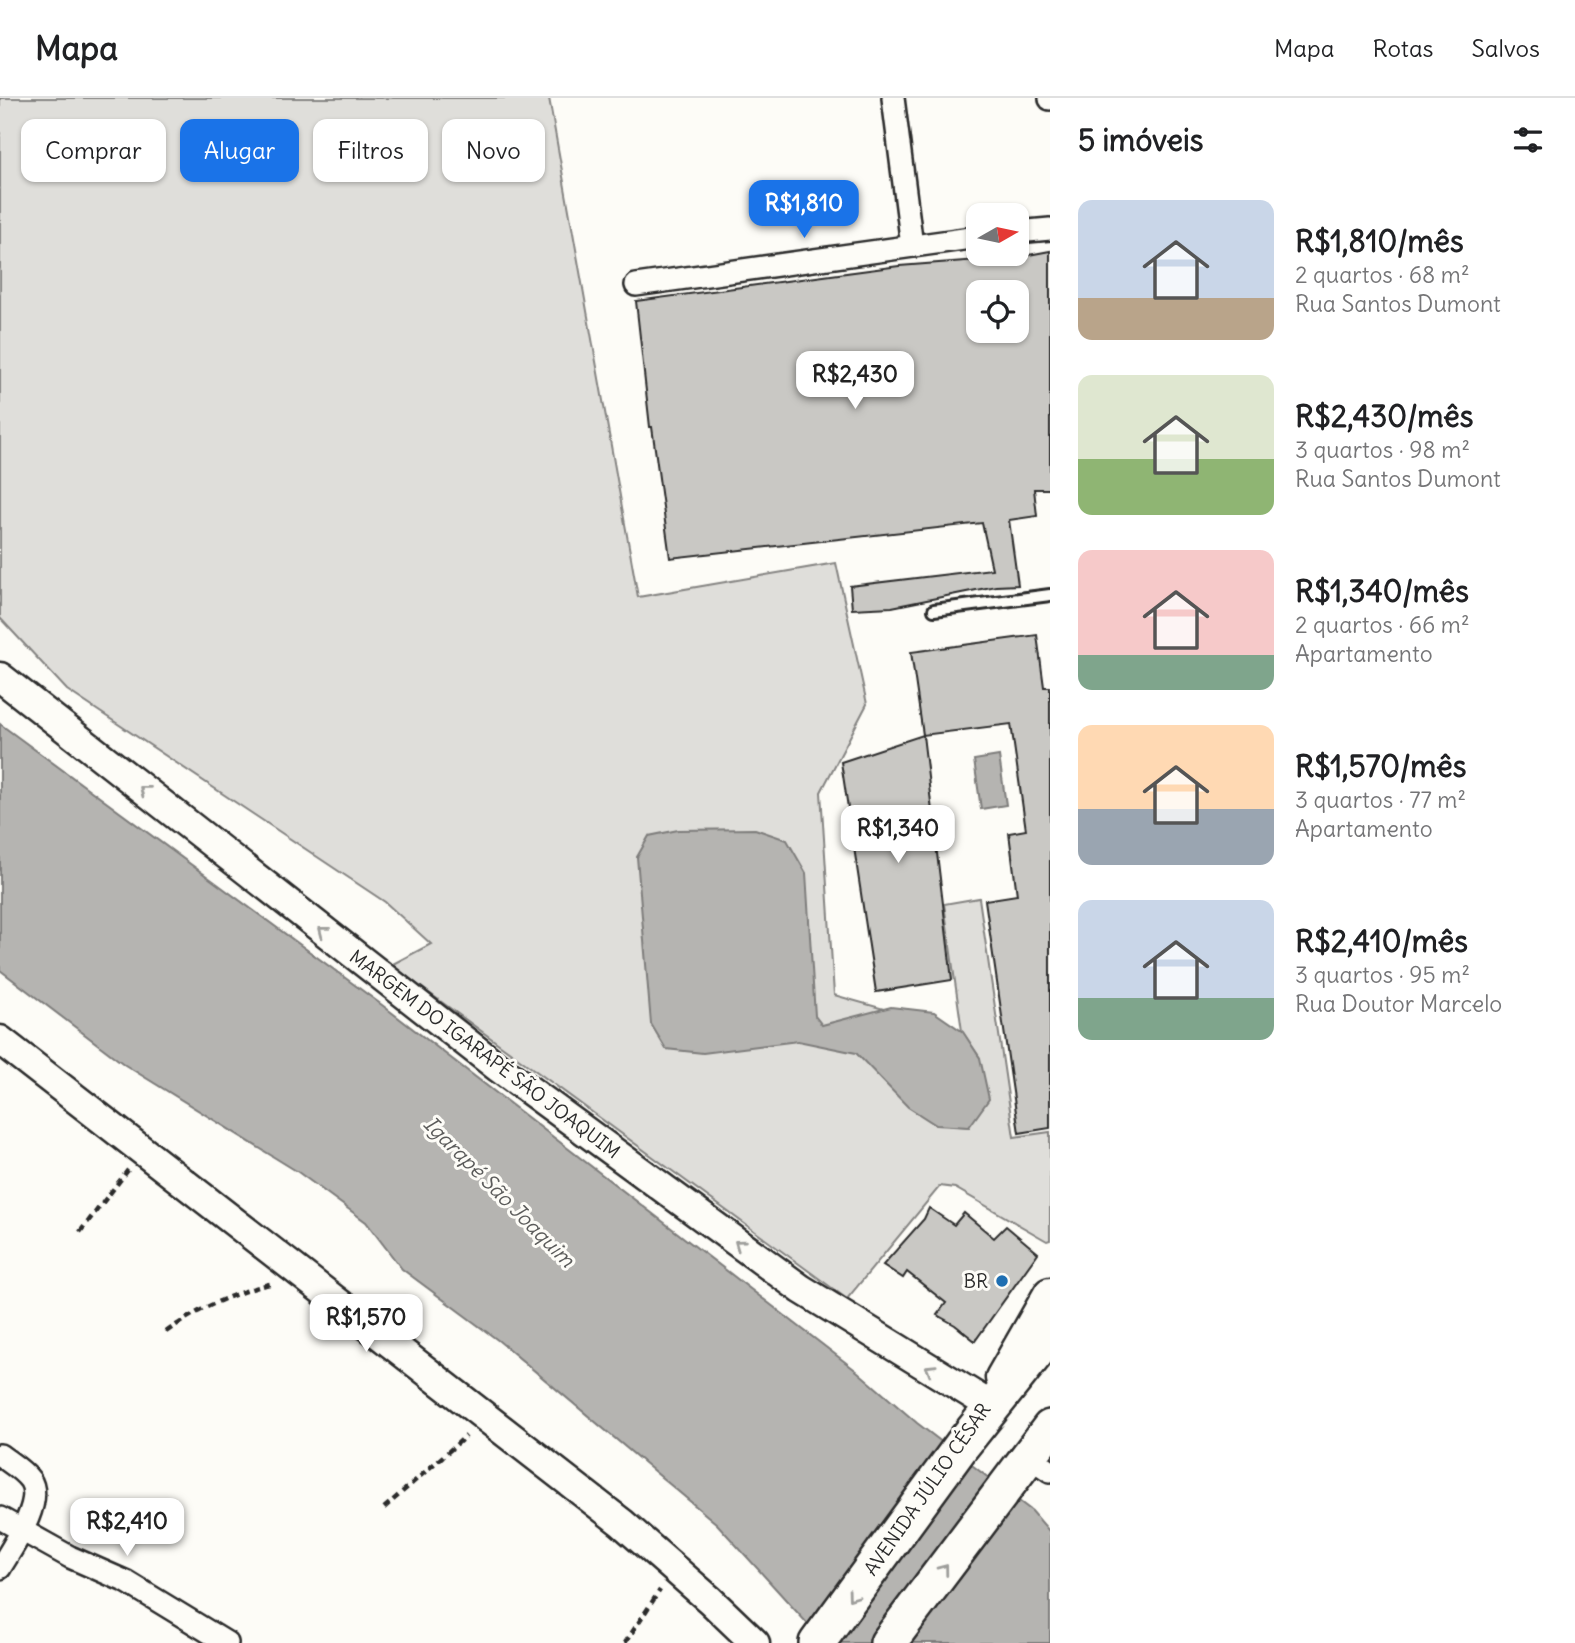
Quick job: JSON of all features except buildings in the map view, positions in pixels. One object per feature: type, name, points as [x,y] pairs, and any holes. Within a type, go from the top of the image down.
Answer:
[{"type":"main road","name":"AVENIDA JÚLIO CÉSAR","points":[[817,1643],[956,1454],[988,1404],[1050,1294]]},
{"type":"main road","points":[[956,1454],[1050,1335]]},
{"type":"main road","points":[[888,1643],[996,1500],[1039,1464],[1050,1429]]},
{"type":"street","points":[[893,98],[912,246]]},
{"type":"street","points":[[1029,231],[1050,229]]},
{"type":"street","points":[[636,285],[966,239]]},
{"type":"street","name":"MARGEM DO IGARAPÉ SÃO JOAQUIM","points":[[0,677],[510,1076],[802,1289],[988,1404]]},
{"type":"street","points":[[0,1040],[622,1523],[755,1643]]},
{"type":"street","points":[[0,1455],[28,1478],[34,1495],[22,1531],[0,1568]]},
{"type":"street","points":[[0,1518],[71,1557],[127,1581],[227,1643]]},
{"type":"lane","points":[[934,610],[1050,595]]},
{"type":"path","points":[[80,1232],[144,1150]]},
{"type":"path","points":[[166,1332],[188,1317],[239,1292],[305,1275]]},
{"type":"path","points":[[384,1508],[488,1417]]},
{"type":"path","points":[[625,1643],[675,1569]]},
{"type":"shaded area","points":[[0,98],[549,98],[638,597],[836,563],[867,704],[821,792],[834,995],[962,1031],[944,904],[979,898],[1014,1137],[1050,1132],[1050,1240],[1047,1241],[955,1188],[940,1186],[847,1299],[391,965],[431,944],[385,902],[67,690],[0,618]],"holes":[[[963,1033],[980,1058],[969,1127],[949,1125]]]},
{"type":"water","name":"Igarapé São Joaquim","points":[[0,724],[382,1005],[858,1372],[917,1423],[1032,1511],[1050,1532],[1050,1643],[825,1643],[717,1524],[499,1341],[402,1269],[366,1222],[298,1172],[125,1065],[0,970]]},
{"type":"water","points":[[999,756],[1006,805],[981,809],[974,760]]},
{"type":"water","points":[[755,829],[787,840],[806,873],[815,1016],[822,1025],[891,1007],[934,1012],[963,1032],[980,1058],[989,1099],[969,1127],[936,1125],[908,1107],[856,1053],[798,1041],[703,1053],[666,1049],[651,1024],[637,857],[649,836],[678,830]]},
{"type":"place","name":"BR","points":[[1002,1281]]}]
